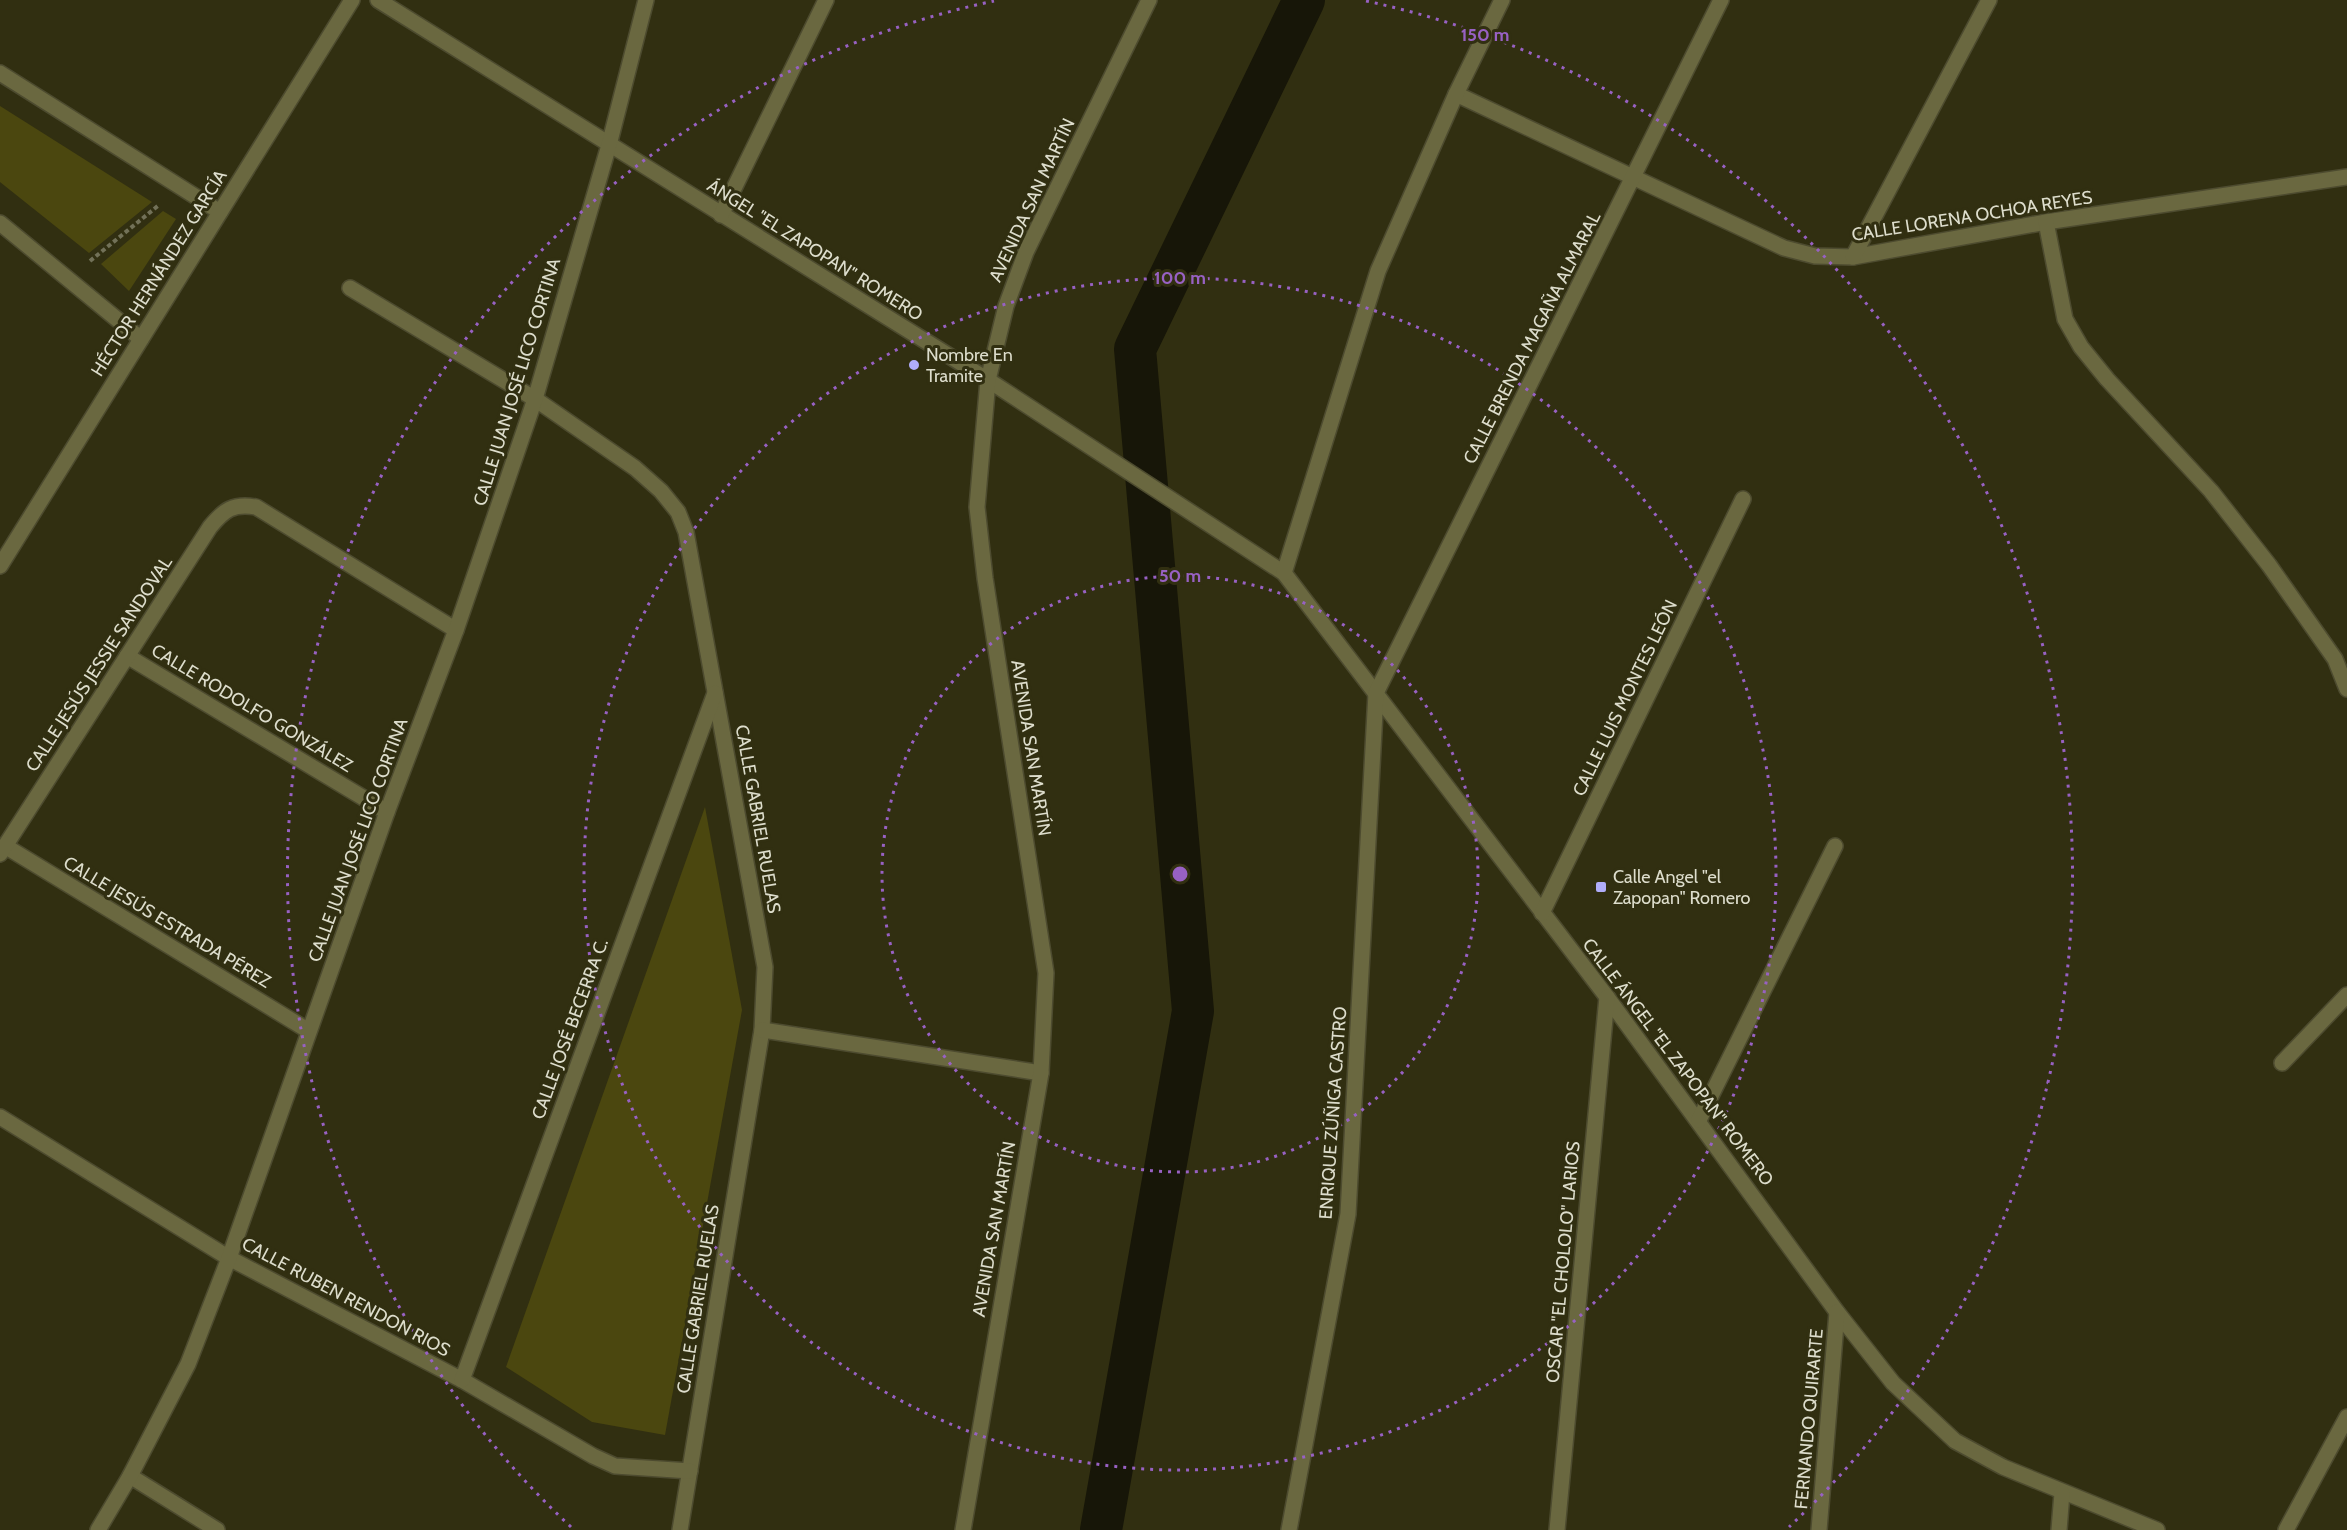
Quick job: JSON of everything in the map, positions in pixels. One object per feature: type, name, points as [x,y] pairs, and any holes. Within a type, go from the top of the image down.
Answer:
[{"type":"street","name":"HÉCTOR HERNÁNDEZ GARCÍA","points":[[0,566],[352,0]]},
{"type":"street","name":"ÁNGEL \"EL ZAPOPAN\" ROMERO","points":[[378,0],[988,380],[1230,537]]},
{"type":"street","name":"CALLE JUAN JOSÉ LICO CORTINA","points":[[98,1530],[130,1476],[188,1364],[229,1258],[387,813],[456,630],[535,399],[609,145],[646,0]]},
{"type":"street","points":[[721,214],[826,0]]},
{"type":"street","name":"AVENIDA SAN MARTÍN","points":[[963,1530],[1041,1073],[1046,974],[985,578],[977,507],[988,380],[1006,306],[1026,252],[1149,0]]},
{"type":"street","points":[[1284,573],[1378,271],[1456,94],[1502,0]]},
{"type":"street","name":"CALLE BRENDA MAGAÑA ALMARAL","points":[[1376,693],[1634,179],[1721,0]]},
{"type":"street","points":[[1853,256],[1989,0]]},
{"type":"street","points":[[0,73],[220,212]]},
{"type":"street","name":"CALLE LORENA OCHOA REYES","points":[[1456,94],[1784,248],[1815,256],[1853,256],[2046,222],[2347,177]]},
{"type":"street","points":[[2046,222],[2065,318],[2080,347],[2211,491],[2269,565],[2335,659],[2347,689]]},
{"type":"street","points":[[0,223],[141,339]]},
{"type":"street","name":"CALLE GABRIEL RUELAS","points":[[350,288],[535,399],[635,468],[662,491],[678,512],[686,532],[765,967],[762,1030],[680,1530]]},
{"type":"street","name":"CALLE LUIS MONTES LEÓN","points":[[1542,913],[1743,499]]},
{"type":"street","name":"CALLE JESÚS JESSIE SANDOVAL","points":[[2,850],[210,527],[223,511],[238,504],[256,507],[456,630]]},
{"type":"street","name":"CALLE ÁNGEL \"EL ZAPOPAN\" ROMERO","points":[[1230,537],[1284,573],[1607,997],[1837,1312],[1893,1383],[1955,1441],[2003,1467],[2062,1493],[2157,1530]]},
{"type":"street","name":"CALLE RODOLFO GONZÁLEZ","points":[[127,656],[387,813]]},
{"type":"street","name":"CALLE JOSÉ BECERRA C.","points":[[462,1380],[715,692]]},
{"type":"street","name":"ENRIQUE ZÚÑIGA CASTRO","points":[[1289,1530],[1348,1214],[1376,693]]},
{"type":"street","points":[[1699,1120],[1835,846]]},
{"type":"street","name":"CALLE JESÚS ESTRADA PÉREZ","points":[[2,850],[309,1031]]},
{"type":"street","points":[[2282,1064],[2347,995]]},
{"type":"street","name":"OSCAR \"EL CHOLOLO\" LARIOS","points":[[1557,1530],[1607,997]]},
{"type":"street","points":[[762,1030],[1041,1073]]},
{"type":"street","name":"CALLE RUBEN RENDON RIOS","points":[[0,1117],[229,1258],[462,1380],[593,1456],[615,1466],[690,1471]]},
{"type":"street","name":"FERNANDO QUIRARTE","points":[[1819,1530],[1837,1312]]},
{"type":"street","points":[[2286,1530],[2347,1417]]},
{"type":"street","points":[[130,1476],[217,1530]]},
{"type":"street","points":[[2060,1530],[2062,1493]]},
{"type":"path","points":[[68,278],[181,188]]},
{"type":"shaded area","points":[[0,106],[152,202],[89,253],[0,182]]},
{"type":"shaded area","points":[[163,211],[176,219],[129,291],[101,264]]},
{"type":"shaded area","points":[[705,807],[742,1010],[665,1435],[592,1422],[506,1367]]},
{"type":"waterway","points":[[1101,1530],[1193,1011],[1135,349],[1304,0]]},
{"type":"place","name":"Nombre En Tramite","points":[[914,365]]},
{"type":"place","name":"Calle Angel \"el Zapopan\" Romero","points":[[1601,887]]}]
